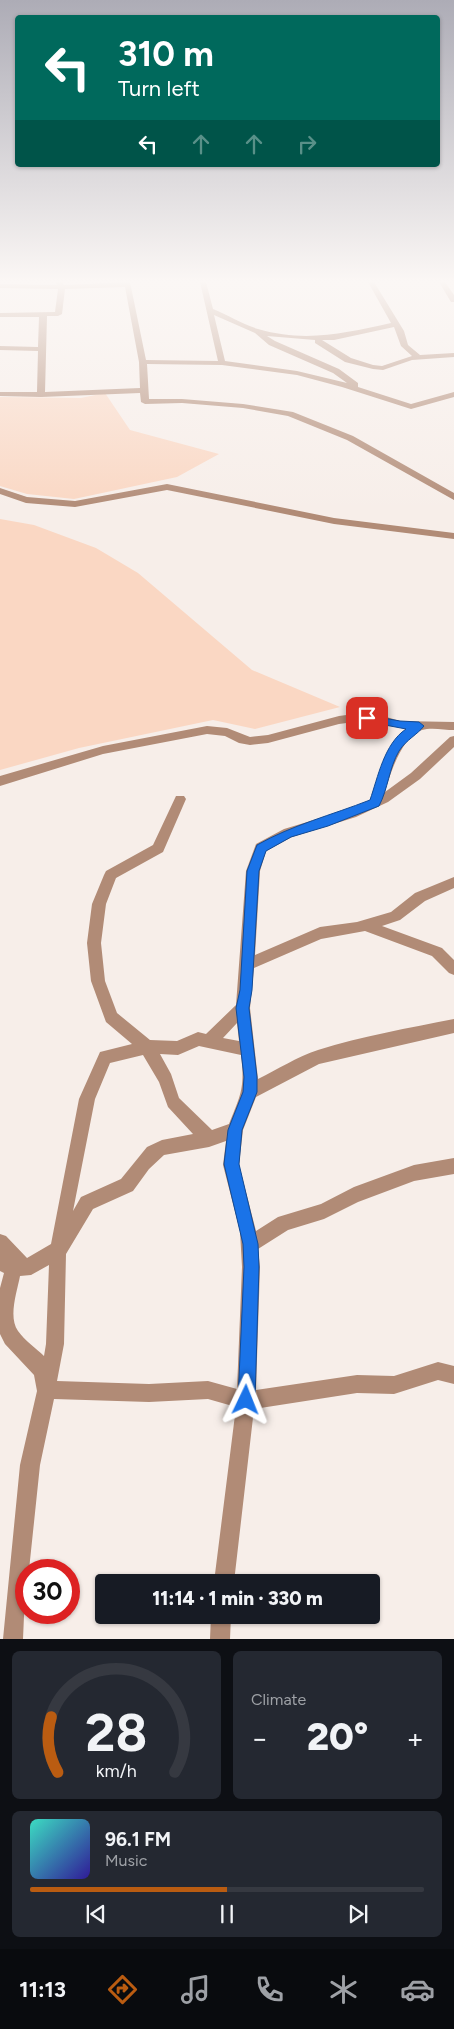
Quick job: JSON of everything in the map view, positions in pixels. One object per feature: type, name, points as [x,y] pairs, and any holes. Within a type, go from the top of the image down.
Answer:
[{"type":"street","points":[[41,358],[41,395]]},
{"type":"street","points":[[142,358],[145,402],[191,402],[243,406],[290,414],[350,438],[454,498]]},
{"type":"street","points":[[221,358],[222,363]]},
{"type":"street","points":[[309,358],[336,370],[360,390]]},
{"type":"street","points":[[346,358],[365,366],[383,368],[410,358]]},
{"type":"street","points":[[143,362],[222,363],[297,373],[360,390],[411,407],[454,394]]},
{"type":"street","points":[[0,394],[41,395],[144,390]]},
{"type":"street","points":[[0,491],[26,500],[75,504],[167,487],[334,521],[454,536]]},
{"type":"street","points":[[0,781],[103,750],[198,731],[216,730],[227,732],[243,740],[250,741],[268,739],[339,720],[354,718],[375,719],[400,725],[454,726]]},
{"type":"street","points":[[375,803],[388,762],[396,748],[406,734],[419,726]]},
{"type":"street","points":[[225,1574],[246,1400],[252,1267],[250,1244],[231,1164],[235,1130],[250,1092],[243,1008],[253,871],[261,848],[287,834],[324,823],[375,803],[394,792],[454,740]]},
{"type":"street","points":[[180,799],[158,848],[111,875],[99,904],[94,943],[98,981],[111,1017],[147,1047],[166,1079],[173,1102],[209,1139]]},
{"type":"street","points":[[247,965],[320,933],[365,926],[395,916],[420,897],[454,882]]},
{"type":"street","points":[[365,926],[437,952],[454,969]]},
{"type":"street","points":[[209,1041],[243,1008]]},
{"type":"street","points":[[250,1092],[297,1066],[318,1057],[454,1026]]},
{"type":"street","points":[[13,1639],[30,1463],[55,1344],[58,1250],[87,1099],[105,1057],[147,1047],[178,1048],[198,1038],[248,1050]]},
{"type":"street","points":[[12,1266],[31,1266],[63,1246],[87,1203],[104,1198],[127,1185],[153,1153],[162,1148],[209,1139],[235,1130]]},
{"type":"street","points":[[250,1244],[284,1223],[324,1211],[354,1195],[414,1173],[454,1166]]},
{"type":"street","points":[[0,1242],[12,1266],[5,1315],[7,1329],[15,1341],[39,1364],[42,1369],[46,1390]]},
{"type":"street","points":[[46,1390],[149,1393],[208,1390],[246,1400],[358,1384],[394,1385],[438,1371],[454,1375]]},
{"type":"street","points":[[220,1639],[221,1624]]},
{"type":"shaded area","points":[[105,393],[130,430],[219,454],[177,477],[74,499],[27,494],[0,486],[0,397],[81,398]]},
{"type":"shaded area","points":[[0,519],[34,525],[96,548],[138,573],[252,670],[340,707],[255,729],[213,720],[79,748],[0,770]]},
{"type":"route","points":[[246,1400],[252,1267],[248,1231],[231,1164],[235,1130],[248,1102],[250,1092],[243,1008],[246,990],[253,871],[261,848],[287,834],[324,823],[375,803],[388,762],[406,734],[419,726],[400,725],[367,718]]}]
